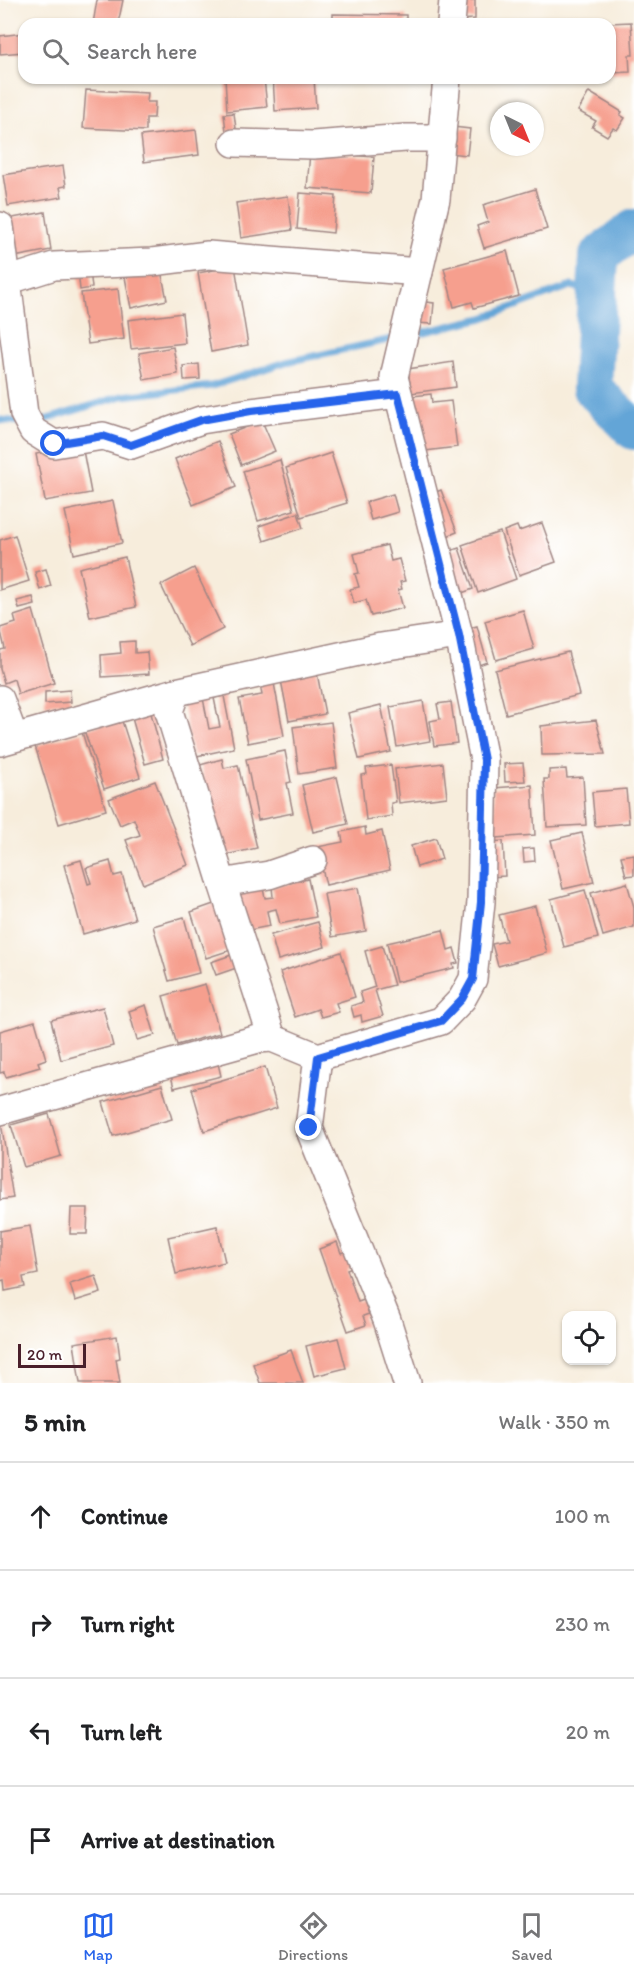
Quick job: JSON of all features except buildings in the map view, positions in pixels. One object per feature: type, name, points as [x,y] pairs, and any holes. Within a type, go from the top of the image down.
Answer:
[{"type":"street","points":[[452,18],[453,0]]},
{"type":"street","points":[[0,1111],[247,1042],[272,1038],[318,1057],[441,1021],[462,999],[473,979],[481,902],[484,760],[459,635],[394,377],[436,199],[446,84]]},
{"type":"street","points":[[234,143],[313,145],[406,138],[442,138]]},
{"type":"street","points":[[0,226],[3,275],[29,422],[54,444],[103,436],[131,445],[201,420],[251,411],[398,394]]},
{"type":"street","points":[[3,275],[19,277],[54,266],[152,262],[208,255],[419,272]]},
{"type":"street","points":[[0,699],[7,740],[176,692],[381,647],[459,635]]},
{"type":"street","points":[[176,692],[169,711],[272,1038]]},
{"type":"street","points":[[222,883],[269,875],[313,860]]},
{"type":"street","points":[[318,1057],[309,1128],[387,1320],[407,1383]]},
{"type":"waterway","points":[[634,229],[599,256],[592,388],[634,430]]},
{"type":"waterway","points":[[411,335],[483,318],[571,286],[597,292]]},
{"type":"waterway","points":[[35,423],[122,396],[212,386],[286,362],[397,338]]},
{"type":"waterway","points":[[0,420],[21,422]]},
{"type":"route","points":[[54,444],[103,436],[131,445],[201,420],[251,411],[398,394],[459,635],[484,760],[481,902],[473,979],[462,999],[441,1021],[318,1057],[309,1128]]}]
